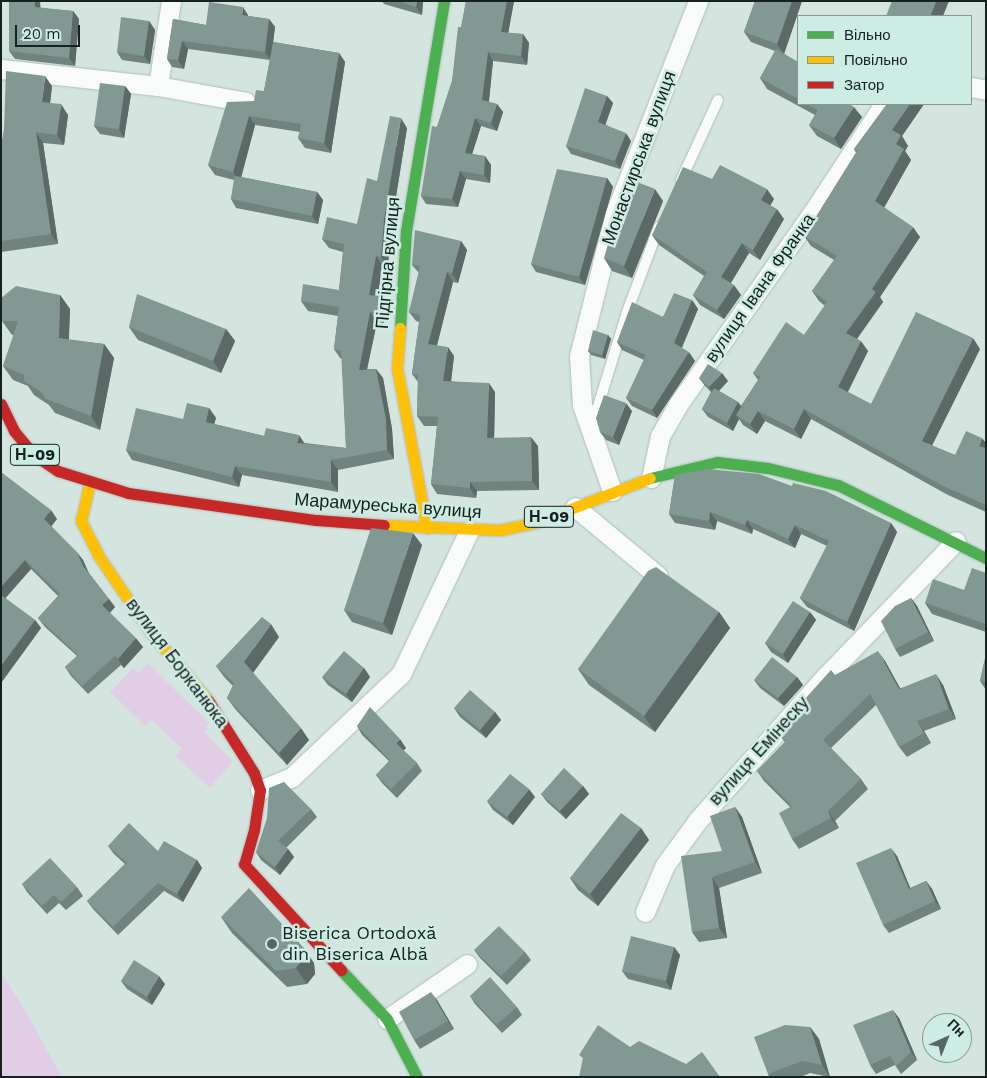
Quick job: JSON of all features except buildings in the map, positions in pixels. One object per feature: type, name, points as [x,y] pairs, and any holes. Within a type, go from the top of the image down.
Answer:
[{"type":"street","points":[[158,86],[171,1]]},
{"type":"street","name":"Підгірна вулиця","points":[[428,528],[397,368],[406,231],[444,1]]},
{"type":"street","name":"Монастирська вулиця","points":[[612,490],[582,405],[579,356],[615,213],[698,1]]},
{"type":"street","points":[[1,69],[158,86],[246,102]]},
{"type":"street","points":[[972,87],[986,90]]},
{"type":"street","name":"вулиця Івана Франка","points":[[651,478],[660,436],[677,406],[813,212],[883,105]]},
{"type":"street","name":"Н-09","points":[[1,404],[20,438],[34,455],[58,471],[90,481]]},
{"type":"street","points":[[1,441],[20,438]]},
{"type":"street","name":"Марамуреська вулиця","points":[[90,481],[128,492],[316,520],[470,531],[500,530],[537,522],[612,490],[651,478],[717,462],[768,468],[838,485],[956,541],[986,558]]},
{"type":"street","name":"вулиця Борканюка","points":[[90,481],[81,521],[98,555],[151,633],[219,713],[254,773],[260,790]]},
{"type":"street","points":[[575,507],[658,576]]},
{"type":"street","points":[[417,1077],[387,1019],[244,864],[254,830],[260,790],[292,777],[401,674],[470,531]]},
{"type":"street","name":"вулиця Емінеску","points":[[645,912],[665,865],[698,820],[826,676],[956,541]]},
{"type":"street","points":[[387,1019],[467,964]]},
{"type":"lane","points":[[676,190],[718,100]]},
{"type":"lane","points":[[591,430],[627,312],[663,217]]},
{"type":"shaded area","points":[[148,663],[209,723],[205,733],[233,761],[210,788],[176,757],[181,748],[152,720],[145,726],[110,692],[133,668],[138,673]]},
{"type":"shaded area","points":[[1,973],[25,1010],[62,1077],[1,1077]]},
{"type":"traffic: fast","points":[[400,328],[406,231],[444,1]]},
{"type":"traffic: fast","points":[[650,478],[717,462],[768,468],[838,485],[986,558]]},
{"type":"traffic: fast","points":[[341,970],[387,1019],[417,1077]]},
{"type":"traffic: slow","points":[[400,328],[397,368],[427,528]]},
{"type":"traffic: slow","points":[[384,525],[500,530],[537,522],[650,478]]},
{"type":"traffic: slow","points":[[90,481],[81,521],[98,555],[151,633],[208,700]]},
{"type":"traffic: jam","points":[[1,404],[14,431],[34,455],[58,471],[128,493],[316,520],[384,525]]},
{"type":"traffic: jam","points":[[208,700],[254,773],[260,790],[254,830],[244,864],[341,970]]},
{"type":"place","name":"Biserica Ortodoxă din Biserica Albă","points":[[272,944]]}]
